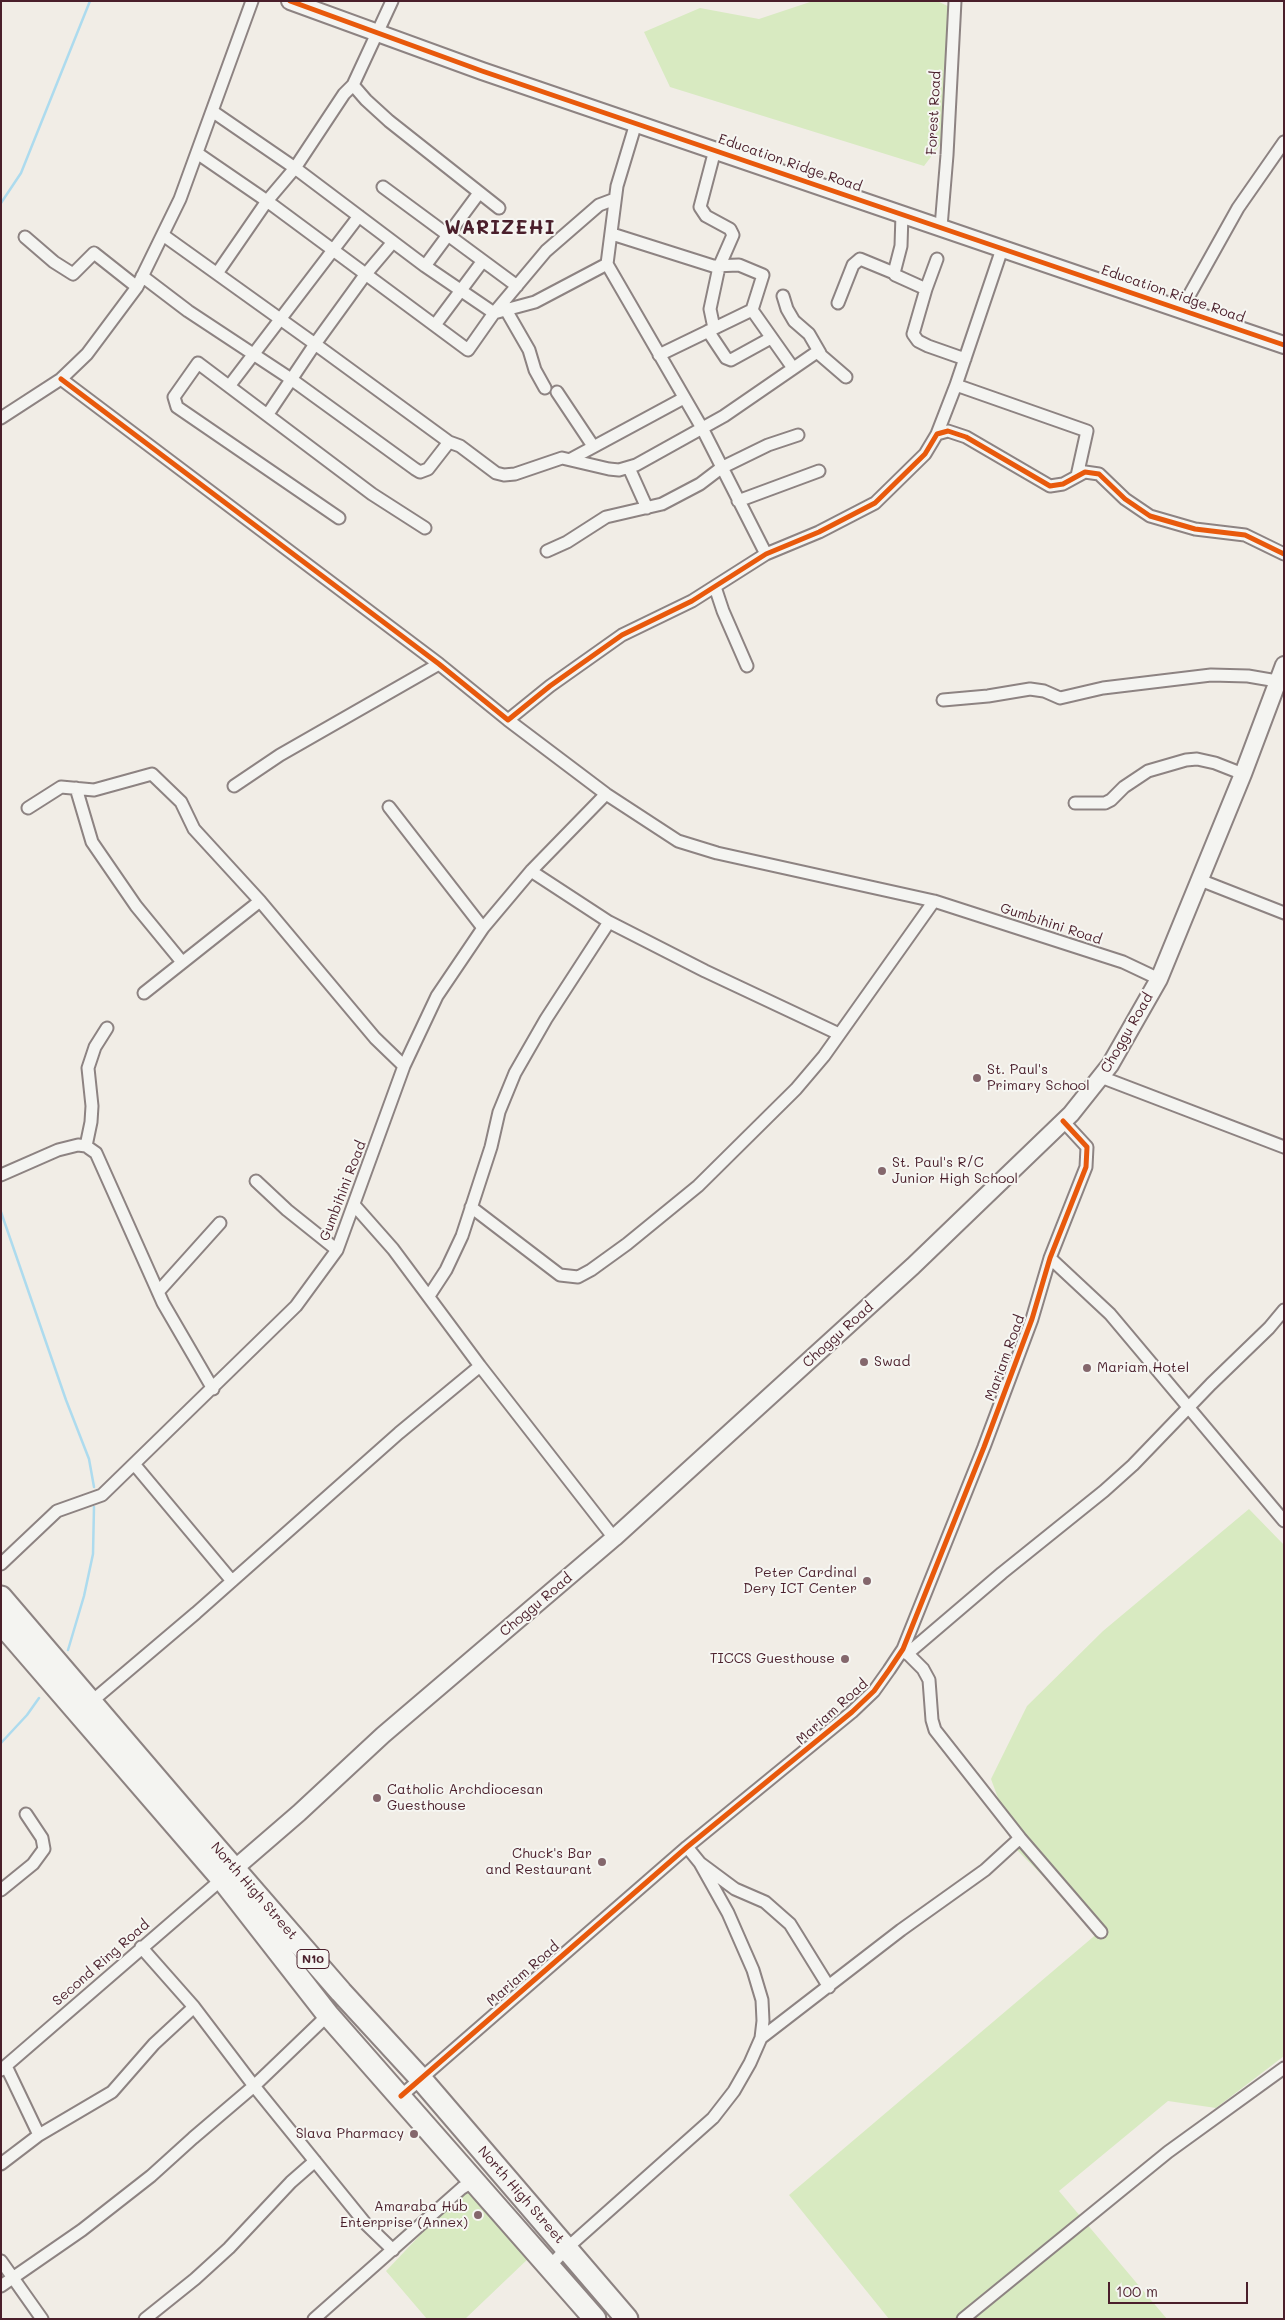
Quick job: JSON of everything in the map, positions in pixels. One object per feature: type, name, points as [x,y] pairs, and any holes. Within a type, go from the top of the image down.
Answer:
[{"type":"highway","name":"North High Street","points":[[1,1597],[90,1702],[228,1873],[328,2015],[475,2180],[595,2319]]},
{"type":"highway","name":"North High Street","points":[[1,1623],[228,1873],[421,2078],[627,2319]]},
{"type":"main road","name":"Education Ridge Road","points":[[290,1],[474,68],[1284,345]]},
{"type":"main road","name":"Choggu Road","points":[[228,1873],[300,1813],[383,1735],[614,1538],[913,1266],[1063,1121],[1101,1077],[1159,979],[1243,774],[1284,665]]},
{"type":"street","points":[[1,418],[61,379],[87,354],[136,287],[163,235],[197,153],[252,1]]},
{"type":"street","points":[[218,272],[267,201],[295,168],[344,94],[353,85],[392,1]]},
{"type":"street","name":"Forest Road","points":[[941,227],[947,155],[955,1]]},
{"type":"street","points":[[353,85],[389,121],[499,208]]},
{"type":"street","points":[[212,111],[295,168],[425,266],[494,313],[535,302],[607,264]]},
{"type":"street","points":[[636,123],[615,199],[607,264],[702,428],[766,554]]},
{"type":"street","points":[[1181,310],[1238,208],[1283,147]]},
{"type":"street","points":[[715,150],[700,207],[706,216],[730,229],[732,233],[719,267],[710,309],[711,330],[726,358],[731,360],[771,338]]},
{"type":"street","points":[[197,153],[267,201],[468,350],[494,313],[546,252],[599,205],[615,199]]},
{"type":"street","points":[[383,187],[517,286]]},
{"type":"street","points":[[425,266],[479,192]]},
{"type":"street","points":[[894,273],[901,246],[902,214]]},
{"type":"street","points":[[230,386],[359,216]]},
{"type":"street","points":[[612,234],[719,267],[739,265],[764,275],[752,310],[660,355]]},
{"type":"street","points":[[163,235],[218,272],[280,320],[450,442],[460,446],[496,472],[504,475],[515,474],[562,458],[609,469],[629,468],[724,416],[812,354],[820,352]]},
{"type":"street","points":[[25,237],[54,262],[73,274],[94,253],[136,287]]},
{"type":"street","points":[[268,414],[315,344],[365,275],[393,242]]},
{"type":"street","points":[[508,720],[550,686],[622,635],[715,587],[766,554],[819,532],[874,503],[925,454],[936,434],[956,386],[1002,249]]},
{"type":"street","points":[[838,303],[852,265],[860,259],[926,289]]},
{"type":"street","points":[[937,259],[913,334],[918,341],[928,346],[965,359]]},
{"type":"street","points":[[435,325],[482,262]]},
{"type":"street","points":[[142,276],[188,311],[291,379],[420,472],[428,469],[450,442]]},
{"type":"street","points":[[784,296],[787,309],[794,321],[809,334],[820,352],[846,377]]},
{"type":"street","points":[[506,310],[529,350],[535,370],[545,388]]},
{"type":"street","points":[[752,310],[793,368]]},
{"type":"street","points":[[339,518],[176,407],[174,397],[198,363],[372,494],[425,528]]},
{"type":"street","name":"Gumbihini Road","points":[[61,379],[439,664],[508,720],[606,794],[678,841],[934,901],[1123,962],[1159,979]]},
{"type":"street","points":[[956,386],[1087,431],[1077,476]]},
{"type":"street","points":[[557,392],[593,446]]},
{"type":"street","points":[[571,459],[684,398]]},
{"type":"street","points":[[936,434],[948,431],[966,437],[1050,486],[1063,484],[1085,472],[1098,474],[1125,499],[1150,516],[1203,530],[1245,535],[1284,554]]},
{"type":"street","points":[[547,551],[568,542],[606,517],[662,504],[700,484],[721,468],[768,445],[798,435]]},
{"type":"street","points":[[629,468],[647,508]]},
{"type":"street","points":[[738,501],[819,471]]},
{"type":"street","points":[[715,587],[723,611],[747,666]]},
{"type":"street","points":[[234,786],[280,755],[439,664]]},
{"type":"street","points":[[943,700],[988,696],[1030,689],[1044,691],[1060,698],[1103,688],[1211,675],[1248,676],[1277,681]]},
{"type":"street","points":[[1076,803],[1105,803],[1148,771],[1186,760],[1197,759],[1215,763],[1243,774]]},
{"type":"street","points":[[28,808],[60,786],[94,790],[152,774],[181,802],[194,829],[260,901],[375,1038],[404,1066]]},
{"type":"street","points":[[76,788],[92,842],[136,906],[182,962]]},
{"type":"street","name":"Gumbihini Road","points":[[1,1564],[57,1511],[102,1494],[296,1306],[337,1250],[355,1206],[404,1066],[437,996],[484,928],[531,871],[606,794]]},
{"type":"street","points":[[389,807],[484,928]]},
{"type":"street","points":[[531,871],[610,922],[705,972],[839,1034]]},
{"type":"street","points":[[1200,880],[1284,913]]},
{"type":"street","points":[[144,993],[260,901]]},
{"type":"street","points":[[471,1207],[560,1276],[578,1277],[591,1270],[627,1244],[698,1186],[796,1089],[824,1056],[934,901]]},
{"type":"street","points":[[429,1296],[446,1270],[458,1244],[491,1147],[499,1112],[515,1074],[546,1019],[610,922]]},
{"type":"street","points":[[86,1146],[92,1106],[88,1068],[95,1047],[106,1028]]},
{"type":"street","points":[[1101,1077],[1284,1147]]},
{"type":"street","name":"Mariam Road","points":[[401,2096],[687,1847],[852,1712],[874,1691],[905,1652],[1032,1319],[1050,1258],[1086,1166],[1087,1146],[1063,1121]]},
{"type":"street","points":[[1,1175],[58,1150],[78,1145],[86,1146],[96,1153],[158,1292],[213,1388]]},
{"type":"street","points":[[256,1181],[287,1210],[337,1250]]},
{"type":"street","points":[[355,1206],[393,1249],[480,1366],[614,1538]]},
{"type":"street","points":[[158,1292],[220,1223]]},
{"type":"street","points":[[1050,1258],[1110,1314],[1284,1521]]},
{"type":"street","points":[[1101,1932],[1020,1838],[935,1730],[932,1720],[929,1680],[923,1669],[905,1652],[1104,1491],[1133,1465],[1263,1334],[1284,1310]]},
{"type":"street","points":[[90,1702],[232,1581],[399,1433],[480,1366]]},
{"type":"street","points":[[134,1464],[232,1581]]},
{"type":"street","points":[[1,1890],[34,1864],[44,1849],[42,1838],[26,1814]]},
{"type":"street","points":[[761,2038],[901,1930],[985,1870],[1020,1838]]},
{"type":"street","points":[[549,2267],[567,2248],[713,2118],[734,2091],[750,2063],[761,2038],[763,2021],[762,2000],[753,1970],[728,1913],[700,1863],[687,1847]]},
{"type":"street","points":[[700,1863],[735,1889],[765,1902],[790,1924],[829,1987]]},
{"type":"street","name":"Second Ring Road","points":[[4,2068],[228,1873]]},
{"type":"street","points":[[141,1947],[194,2007],[254,2086],[365,2223],[394,2250]]},
{"type":"street","points":[[1,2164],[39,2135],[112,2092],[154,2044],[194,2007]]},
{"type":"street","points":[[1,2286],[82,2230],[136,2188],[254,2086],[328,2015]]},
{"type":"street","points":[[4,2068],[39,2135]]},
{"type":"street","points":[[963,2319],[1168,2152],[1284,2068]]},
{"type":"street","points":[[145,2319],[229,2248],[291,2182],[315,2160]]},
{"type":"street","points":[[314,2319],[462,2188],[475,2180]]},
{"type":"street","points":[[1,2262],[42,2319]]},
{"type":"green space","points":[[813,1],[937,1],[952,8],[946,137],[924,166],[670,87],[644,32],[700,8],[759,19]]},
{"type":"green space","points":[[1249,1509],[1284,1545],[1284,2056],[1216,2108],[1168,2101],[1059,2191],[1167,2319],[889,2319],[789,2195],[1099,1932],[1017,1850],[991,1779],[1027,1706],[1103,1631]]},
{"type":"green space","points":[[469,2190],[530,2257],[465,2319],[427,2319],[386,2271],[424,2231]]},
{"type":"waterway","points":[[1,203],[21,173],[90,1]]},
{"type":"waterway","points":[[1,1212],[66,1400],[89,1459],[94,1487]]},
{"type":"waterway","points":[[68,1650],[84,1596],[93,1554],[94,1507]]},
{"type":"waterway","points":[[1,1743],[27,1715],[39,1698]]},
{"type":"cycle path","points":[[290,1],[482,71],[1284,345]]},
{"type":"cycle path","points":[[61,379],[439,664],[508,720],[550,686],[622,635],[692,601],[766,554],[819,532],[875,503],[925,454],[937,434],[948,431],[966,437],[1050,486],[1063,484],[1085,472],[1099,474],[1125,499],[1150,516],[1195,529],[1245,535],[1284,554]]},
{"type":"cycle path","points":[[401,2096],[687,1847],[852,1712],[874,1691],[889,1670],[903,1649],[984,1447],[1032,1319],[1050,1258],[1086,1167],[1087,1147],[1063,1121]]},
{"type":"place","name":"St. Paul's Primary School","points":[[977,1078]]},
{"type":"place","name":"St. Paul's R/C Junior High School","points":[[882,1171]]},
{"type":"place","name":"Swad","points":[[864,1362]]},
{"type":"place","name":"Mariam Hotel","points":[[1087,1368]]},
{"type":"place","name":"Peter Cardinal Dery ICT Center","points":[[867,1581]]},
{"type":"place","name":"TICCS Guesthouse","points":[[845,1659]]},
{"type":"place","name":"Catholic Archdiocesan Guesthouse","points":[[377,1798]]},
{"type":"place","name":"Chuck's Bar and Restaurant","points":[[602,1862]]},
{"type":"place","name":"Slava Pharmacy","points":[[414,2134]]},
{"type":"place","name":"Amaraba Hub Enterprise (Annex)","points":[[478,2215]]},
{"type":"district","name":"WARIZEHI","points":[[500,228]]}]
